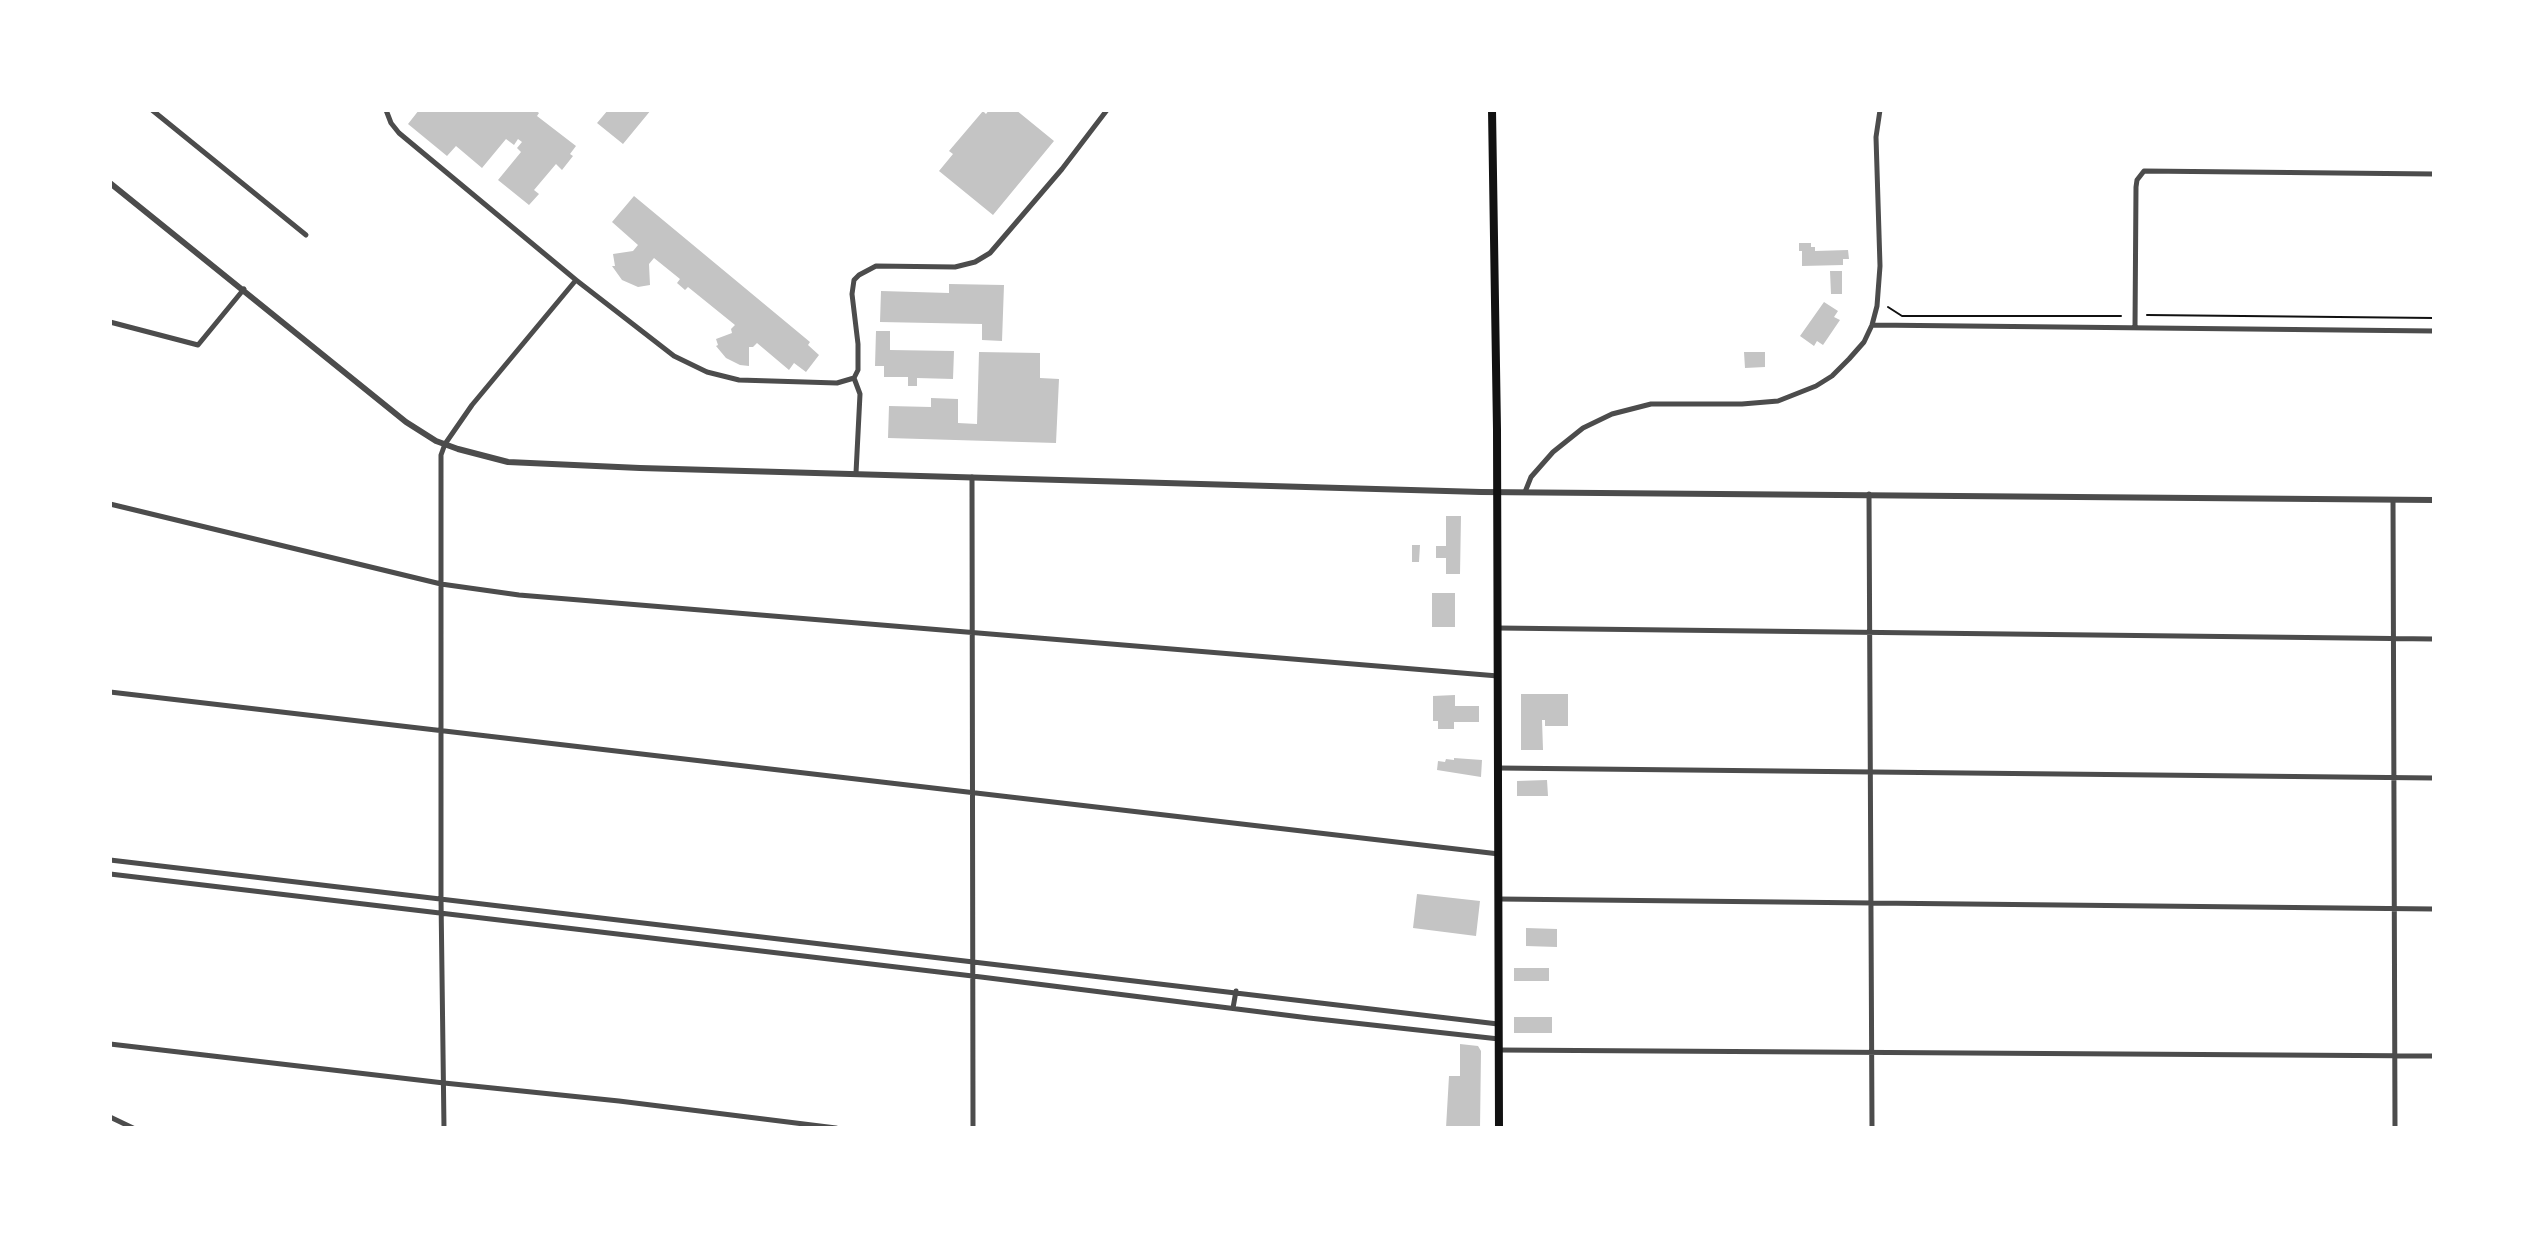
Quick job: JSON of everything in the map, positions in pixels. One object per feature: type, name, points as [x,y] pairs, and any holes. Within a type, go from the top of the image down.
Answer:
[{"type":"main road","points":[[1492,110],[1498,491],[1499,1128]]},
{"type":"street","points":[[152,110],[306,235]]},
{"type":"street","points":[[386,110],[399,133],[660,347],[707,372],[755,381],[837,383],[854,378]]},
{"type":"street","points":[[856,473],[860,394],[854,378],[859,360],[852,294],[854,280],[876,266],[955,267],[975,262],[990,253],[1062,169],[1107,110]]},
{"type":"street","points":[[1525,492],[1540,465],[1567,439],[1596,421],[1651,404],[1763,403],[1800,394],[1832,376],[1864,342],[1877,306],[1880,266],[1876,137],[1880,110]]},
{"type":"street","points":[[2135,327],[2136,187],[2144,171],[2434,174]]},
{"type":"street","points":[[110,183],[406,422],[445,444],[487,457],[535,464],[1525,492],[2434,500]]},
{"type":"street","points":[[444,1128],[441,455],[472,405],[576,280]]},
{"type":"street","points":[[110,322],[198,345],[244,289]]},
{"type":"street","points":[[1872,325],[2434,331]]},
{"type":"street","points":[[972,477],[973,1128]]},
{"type":"street","points":[[1869,494],[1872,1128]]},
{"type":"street","points":[[2393,500],[2395,1128]]},
{"type":"street","points":[[110,504],[441,584],[519,595],[1498,676]]},
{"type":"street","points":[[1498,628],[2434,639]]},
{"type":"street","points":[[110,692],[1499,854]]},
{"type":"street","points":[[1499,768],[2434,778]]},
{"type":"street","points":[[110,860],[1499,1024]]},
{"type":"street","points":[[183,883],[184,868]]},
{"type":"street","points":[[110,874],[1499,1039]]},
{"type":"street","points":[[1499,899],[2434,909]]},
{"type":"street","points":[[708,945],[710,930]]},
{"type":"street","points":[[1233,1008],[1236,991]]},
{"type":"street","points":[[110,1044],[836,1128]]},
{"type":"street","points":[[1499,1050],[2434,1056]]},
{"type":"street","points":[[110,1117],[133,1128]]},
{"type":"path","points":[[1888,307],[1902,316],[2121,316]]},
{"type":"path","points":[[2147,315],[2434,318]]},
{"type":"building","points":[[419,110],[535,110],[539,113],[537,116],[576,146],[570,154],[573,156],[562,170],[556,164],[534,190],[539,194],[529,205],[498,180],[521,152],[517,148],[522,142],[518,139],[514,145],[506,139],[482,168],[456,146],[447,156],[408,124]]},
{"type":"building","points":[[608,110],[651,110],[623,144],[597,123]]},
{"type":"building","points":[[989,110],[1016,110],[1054,141],[993,215],[939,171],[953,154],[949,151],[983,111],[986,114]]},
{"type":"building","points":[[634,196],[810,342],[808,345],[819,355],[806,372],[794,363],[789,370],[757,343],[749,347],[749,366],[726,358],[716,346],[716,339],[732,333],[735,325],[688,287],[685,290],[677,283],[680,279],[654,258],[649,264],[650,285],[638,287],[622,280],[612,266],[615,266],[613,254],[633,251],[638,245],[612,222]]},
{"type":"building","points":[[1799,243],[1811,243],[1815,251],[1848,250],[1849,259],[1843,259],[1843,265],[1802,266]]},
{"type":"building","points":[[1830,271],[1842,271],[1842,294],[1831,294]]},
{"type":"building","points":[[949,284],[1004,285],[1002,341],[982,340],[982,324],[880,322],[881,291],[949,293]]},
{"type":"building","points":[[1824,302],[1838,311],[1834,317],[1840,320],[1823,345],[1817,341],[1814,346],[1800,336]]},
{"type":"building","points":[[876,331],[890,331],[890,350],[954,351],[953,379],[917,378],[917,386],[908,386],[908,377],[884,377],[884,366],[875,366]]},
{"type":"building","points":[[979,352],[1040,353],[1040,378],[1059,379],[1056,443],[888,438],[889,406],[931,407],[931,398],[958,399],[958,423],[977,424]]},
{"type":"building","points":[[1744,352],[1765,352],[1765,367],[1745,368]]},
{"type":"building","points":[[1446,516],[1461,516],[1460,574],[1446,574],[1446,558],[1436,558],[1436,546],[1446,546]]},
{"type":"building","points":[[1412,545],[1420,545],[1419,562],[1412,562]]},
{"type":"building","points":[[1432,593],[1455,593],[1455,627],[1432,627]]},
{"type":"building","points":[[1521,694],[1568,694],[1568,726],[1545,726],[1545,720],[1542,720],[1543,750],[1521,750]]},
{"type":"building","points":[[1455,695],[1455,706],[1479,706],[1479,722],[1454,722],[1454,729],[1438,729],[1438,721],[1433,721],[1433,696]]},
{"type":"building","points":[[1454,758],[1482,760],[1481,777],[1437,770],[1438,761]]},
{"type":"building","points":[[1547,780],[1548,796],[1517,796],[1517,781]]},
{"type":"building","points":[[1417,894],[1480,901],[1476,936],[1413,928]]},
{"type":"building","points":[[1526,928],[1557,929],[1557,947],[1526,946]]},
{"type":"building","points":[[1514,968],[1549,968],[1549,981],[1514,981]]},
{"type":"building","points":[[1514,1017],[1552,1017],[1552,1033],[1514,1033]]},
{"type":"building","points":[[1460,1044],[1478,1046],[1481,1051],[1480,1128],[1446,1128],[1449,1076],[1460,1076]]}]
